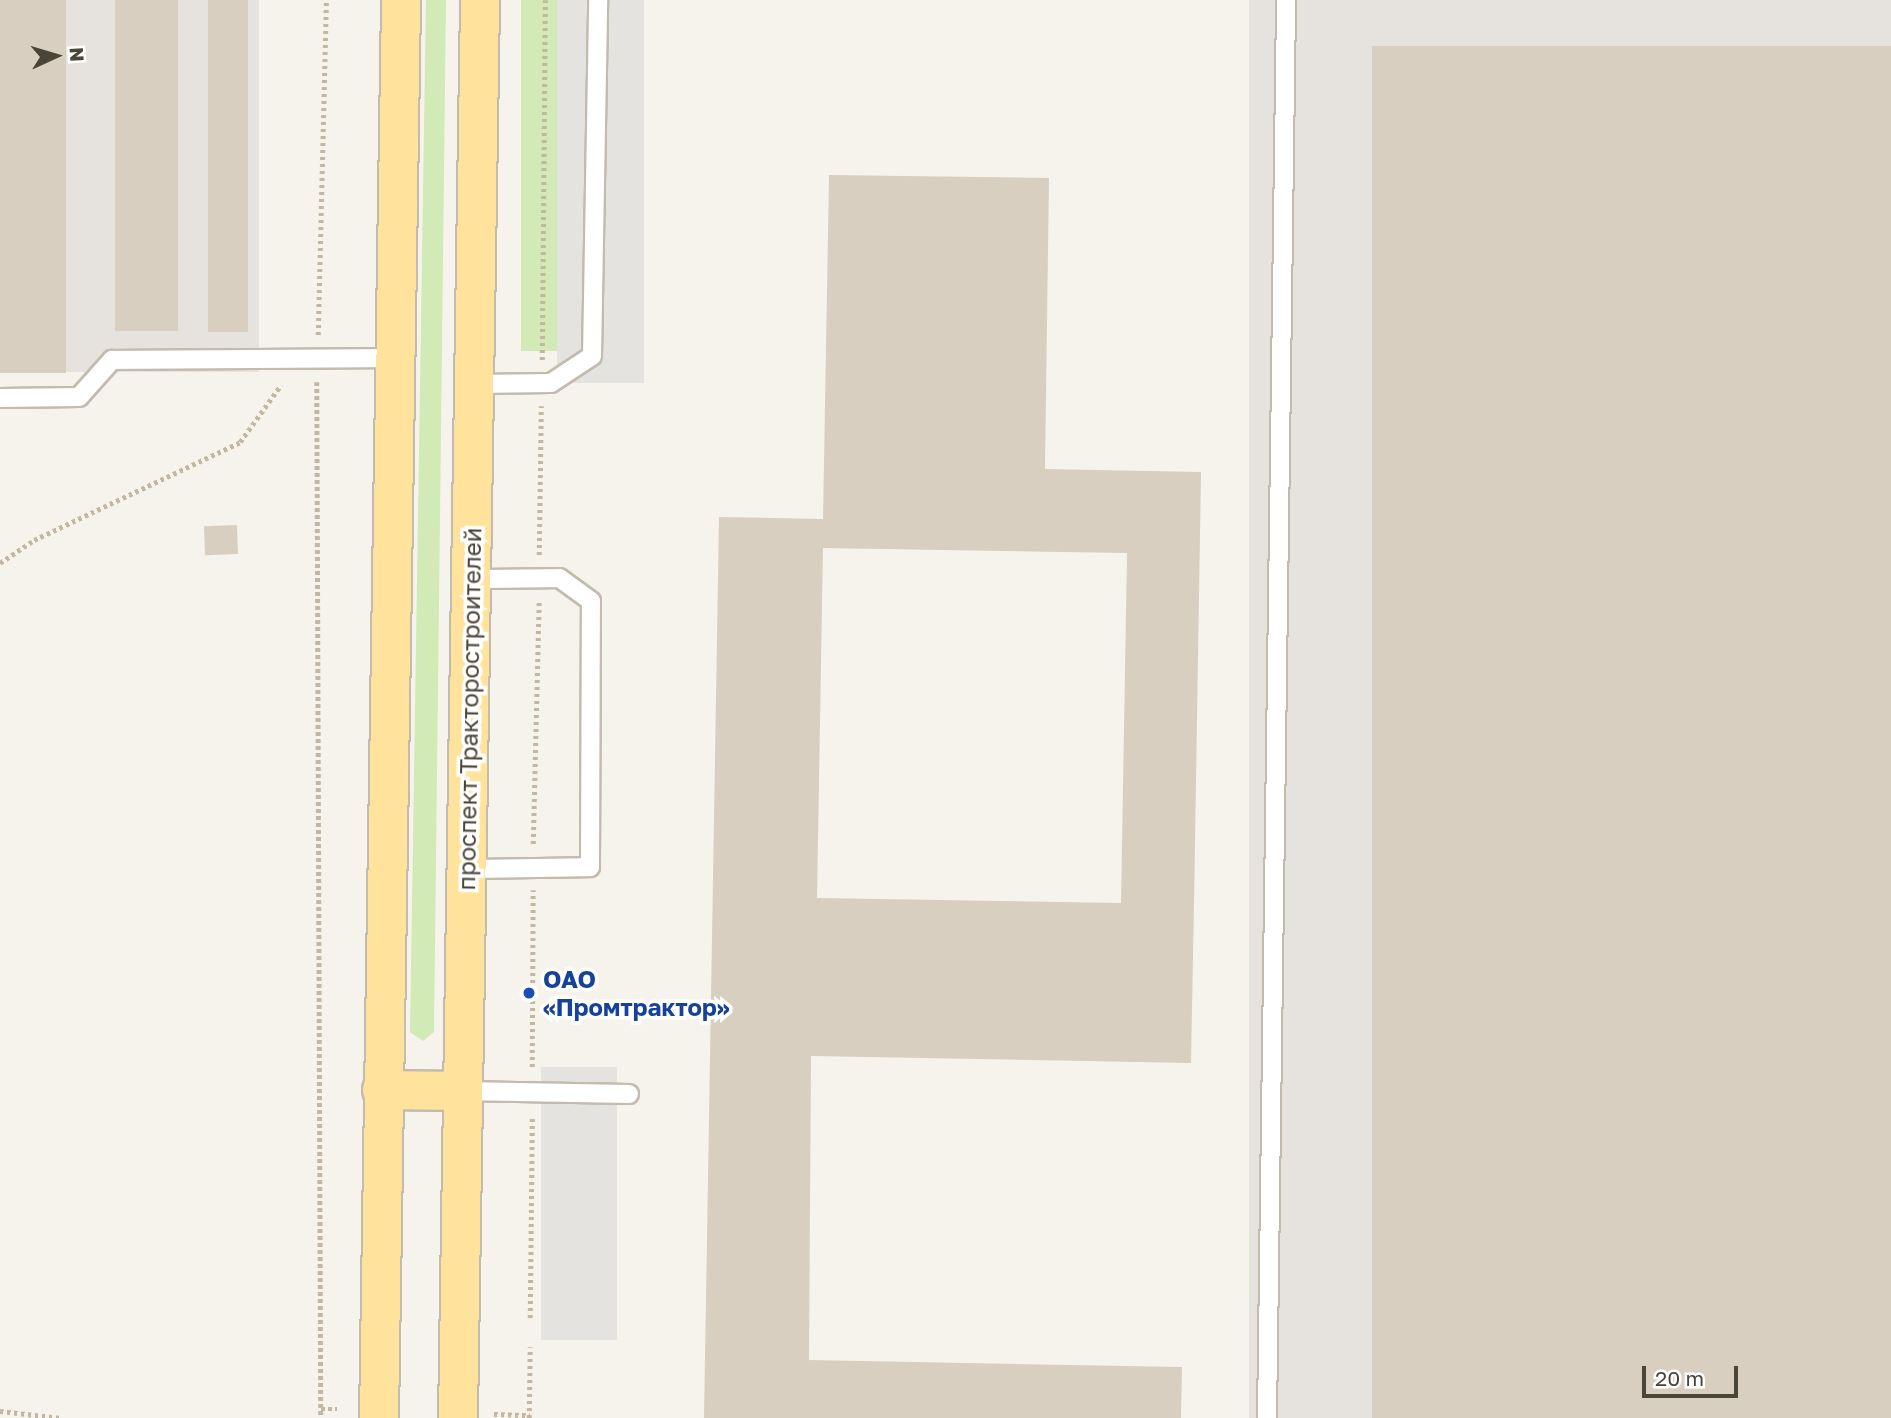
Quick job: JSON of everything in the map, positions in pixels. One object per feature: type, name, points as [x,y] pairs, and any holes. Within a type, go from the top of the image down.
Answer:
[{"type":"main road","points":[[379,1418],[401,0]]},
{"type":"main road","name":"проспект Тракторостроителей","points":[[476,1416],[462,1091],[481,0]]},
{"type":"main road","points":[[382,1090],[462,1091]]},
{"type":"lane","points":[[474,384],[551,383],[592,356],[598,0]]},
{"type":"lane","points":[[1267,1418],[1286,0]]},
{"type":"lane","points":[[0,398],[79,397],[112,360],[394,358]]},
{"type":"lane","points":[[467,869],[590,866],[591,601],[559,578],[471,579]]},
{"type":"lane","points":[[462,1091],[629,1094]]},
{"type":"path","points":[[321,1418],[309,359],[326,0]]},
{"type":"path","points":[[542,367],[545,0]]},
{"type":"path","points":[[0,563],[34,540],[240,442],[309,359]]},
{"type":"path","points":[[539,561],[541,391]]},
{"type":"path","points":[[533,858],[539,586]]},
{"type":"path","points":[[532,1074],[533,886]]},
{"type":"path","points":[[530,1318],[532,1105]]},
{"type":"path","points":[[476,1416],[530,1417],[530,1347]]},
{"type":"path","points":[[321,1409],[337,1409]]},
{"type":"path","points":[[0,1411],[61,1418]]},
{"type":"shaded area","points":[[0,0],[259,0],[259,372],[0,372]]},
{"type":"shaded area","points":[[557,0],[644,0],[644,383],[557,383]]},
{"type":"shaded area","points":[[1249,0],[1891,0],[1891,1418],[1249,1418]]},
{"type":"shaded area","points":[[541,1067],[617,1067],[617,1340],[541,1340]]},
{"type":"green space","points":[[426,0],[446,0],[434,1032],[423,1041],[410,1032]]},
{"type":"green space","points":[[521,0],[557,0],[557,351],[521,351]]},
{"type":"building","points":[[0,0],[66,0],[66,373],[0,373]]},
{"type":"building","points":[[115,0],[178,0],[178,331],[115,331]]},
{"type":"building","points":[[208,0],[248,0],[248,332],[208,332]]},
{"type":"building","points":[[1372,46],[1891,46],[1891,1418],[1372,1418]]},
{"type":"building","points":[[829,175],[1049,178],[1045,469],[1201,472],[1191,1063],[811,1056],[809,1360],[1182,1367],[1181,1418],[704,1418],[719,517],[823,519]],"holes":[[[823,548],[1127,553],[1121,903],[817,898]]]},
{"type":"building","points":[[237,525],[238,554],[205,555],[204,526]]},
{"type":"place","name":"ОАО «Промтрактор»","points":[[529,993]]}]
